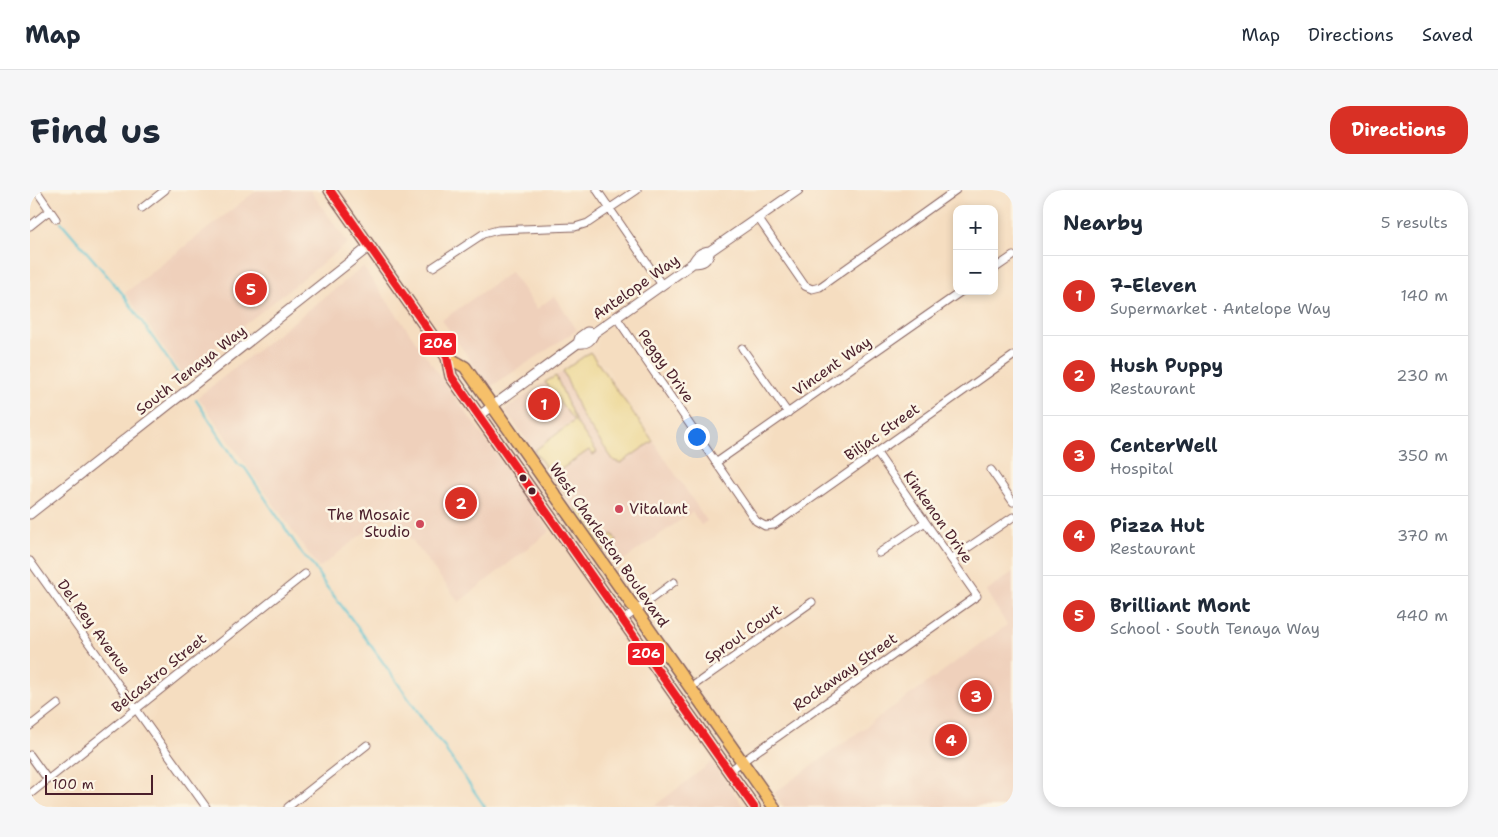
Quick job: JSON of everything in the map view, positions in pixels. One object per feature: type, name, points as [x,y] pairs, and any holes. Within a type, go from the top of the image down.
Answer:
[{"type":"main road","name":"West Charleston Boulevard","points":[[330,190],[447,357],[451,376],[754,807]]},
{"type":"main road","name":"West Charleston Boulevard","points":[[447,357],[465,366],[774,807]]},
{"type":"street","points":[[36,190],[56,219]]},
{"type":"street","points":[[142,208],[165,190]]},
{"type":"street","points":[[597,190],[662,285]]},
{"type":"street","points":[[434,267],[483,234],[498,230],[575,227],[588,223],[636,190]]},
{"type":"street","name":"Antelope Way","points":[[479,416],[578,343],[580,337],[587,332],[594,332],[693,263],[702,263],[708,259],[710,251],[799,190],[807,190]]},
{"type":"street","points":[[758,218],[805,286],[812,289],[820,287],[956,190]]},
{"type":"street","points":[[30,226],[50,210]]},
{"type":"street","name":"South Tenaya Way","points":[[30,514],[370,246]]},
{"type":"street","points":[[998,266],[1013,256]]},
{"type":"street","name":"Vincent Way","points":[[717,462],[956,295]]},
{"type":"street","name":"Peggy Drive","points":[[616,317],[756,521],[765,526]]},
{"type":"street","points":[[742,348],[788,413]]},
{"type":"street","name":"Biljac Street","points":[[765,526],[774,525],[1013,356]]},
{"type":"street","name":"Kinkenon Drive","points":[[877,453],[977,596]]},
{"type":"street","points":[[991,470],[1013,502]]},
{"type":"street","points":[[951,559],[1013,517]]},
{"type":"street","points":[[879,553],[925,522]]},
{"type":"street","name":"Del Rey Avenue","points":[[30,561],[206,807]]},
{"type":"street","name":"Belcastro Street","points":[[30,794],[305,574]]},
{"type":"street","points":[[623,620],[674,582]]},
{"type":"street","name":"Rockaway Street","points":[[729,771],[977,596]]},
{"type":"street","name":"Sproul Court","points":[[690,688],[812,602]]},
{"type":"street","points":[[30,726],[58,704]]},
{"type":"street","points":[[288,807],[368,745]]},
{"type":"street","points":[[30,756],[48,780]]},
{"type":"shaded area","points":[[257,190],[310,190],[348,243],[182,374],[125,293]]},
{"type":"shaded area","points":[[363,267],[550,531],[459,602],[393,515],[387,518],[385,516],[319,568],[198,397]]},
{"type":"shaded area","points":[[511,272],[537,309],[554,296],[577,330],[492,386],[487,384],[442,320]]},
{"type":"shaded area","points":[[563,371],[582,416],[621,463],[653,441],[707,521],[701,525],[692,512],[615,566],[555,481],[564,475],[560,470],[589,450],[597,452],[576,422],[556,376]]},
{"type":"shaded area","points":[[545,382],[574,421],[534,451],[505,410]]},
{"type":"shaded area","points":[[1013,572],[1013,807],[784,807],[774,793],[1007,625],[986,591]]},
{"type":"shaded area","points":[[712,762],[744,807],[653,807],[678,788]]},
{"type":"sand","points":[[590,352],[653,441],[621,463],[614,461],[582,416],[563,371]]},
{"type":"sand","points":[[556,376],[576,422],[597,452],[593,455],[589,450],[560,470],[564,475],[559,479],[569,493],[575,492],[568,497],[534,451],[574,421],[545,382]]},
{"type":"sand","points":[[581,502],[586,503],[590,512],[586,516],[603,540],[612,534],[617,541],[604,551],[577,513],[576,507]]},
{"type":"waterway","points":[[61,222],[122,293],[178,374]]},
{"type":"waterway","points":[[196,400],[238,464],[245,468],[303,555],[313,565],[326,586],[368,641],[435,736],[445,747],[485,807]]},
{"type":"transit line","name":"206","points":[[330,190],[447,357],[451,376],[754,807]]},
{"type":"place","name":"Brilliant Mont","points":[[251,289]]},
{"type":"place","name":"7-Eleven","points":[[544,404]]},
{"type":"place","name":"Hush Puppy","points":[[461,503]]},
{"type":"place","name":"Vitalant","points":[[619,509]]},
{"type":"place","name":"The Mosaic Studio","points":[[420,524]]},
{"type":"place","name":"CenterWell","points":[[976,696]]},
{"type":"place","name":"Pizza Hut","points":[[951,740]]}]
